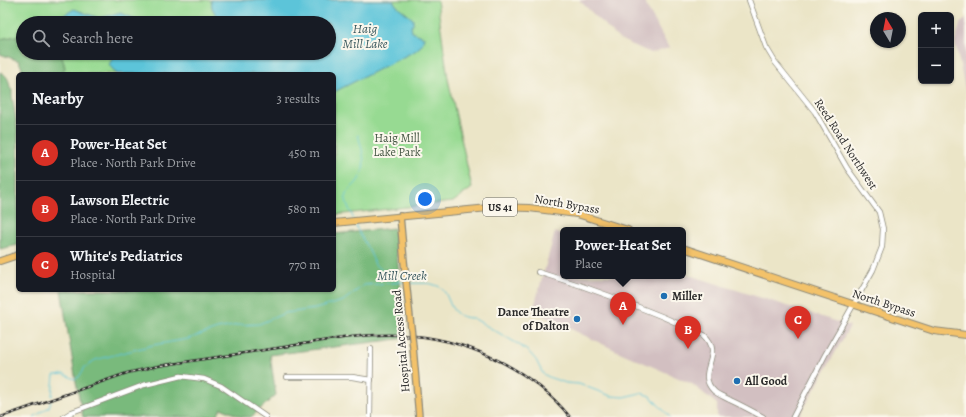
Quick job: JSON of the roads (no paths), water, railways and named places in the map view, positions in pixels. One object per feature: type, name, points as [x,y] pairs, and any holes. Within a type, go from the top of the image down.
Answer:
[{"type":"highway","name":"North Bypass","points":[[336,223],[499,208],[529,208],[577,214],[618,227]]},
{"type":"highway","name":"North Bypass","points":[[686,249],[934,331],[966,335]]},
{"type":"highway","points":[[0,261],[16,256]]},
{"type":"main road","name":"Hospital Access Road","points":[[400,216],[419,417]]},
{"type":"street","name":"Reed Road Northwest","points":[[750,0],[761,35],[775,62],[815,112],[847,168],[879,212],[883,229],[882,247],[873,270],[793,417]]},
{"type":"street","points":[[538,272],[560,278]]},
{"type":"street","points":[[562,279],[624,300],[704,335],[710,342],[713,352],[707,371],[709,386],[715,393],[763,417]]},
{"type":"street","points":[[370,417],[371,349]]},
{"type":"street","points":[[64,417],[72,412],[144,386],[181,376],[204,379],[221,386],[266,417]]},
{"type":"street","points":[[287,377],[352,377],[371,380]]},
{"type":"water","name":"Haig Mill Lake","points":[[211,0],[393,0],[396,5],[413,19],[413,24],[411,26],[412,32],[424,37],[422,45],[415,51],[336,91],[336,72],[115,72],[109,65],[112,60],[336,60],[336,16],[217,16],[212,8]]},
{"type":"water","points":[[74,9],[93,16],[63,16]]},
{"type":"water","points":[[121,13],[128,16],[108,16]]},
{"type":"waterway","points":[[353,218],[347,203],[346,194],[357,182],[362,171],[364,159],[358,135]]},
{"type":"waterway","points":[[355,224],[375,265],[399,281]]},
{"type":"waterway","name":"Mill Creek","points":[[52,396],[54,375],[64,374],[74,379],[79,377],[85,367],[95,360],[153,345],[188,339],[217,329],[238,325],[259,324],[285,313],[315,309],[343,301],[364,285],[404,282]]},
{"type":"waterway","name":"Mill Creek","points":[[409,283],[429,284],[441,288],[445,292],[457,314],[464,317],[473,318],[518,344],[529,352],[536,360],[543,374],[566,383],[579,384],[611,396],[623,397],[641,393],[650,396],[670,417]]},
{"type":"waterway","name":"Mill Creek","points":[[34,417],[49,407],[51,401]]},
{"type":"railway","points":[[1,417],[127,373],[158,366],[342,338],[372,335],[424,337],[448,342],[494,358],[516,370],[536,384],[554,399],[570,417]]},
{"type":"place","name":"Miller","points":[[664,296]]},
{"type":"place","name":"Dance Theatre of Dalton","points":[[577,319]]},
{"type":"place","name":"Power-Heat Set","points":[[623,325]]},
{"type":"place","name":"White's Pediatrics","points":[[798,339]]},
{"type":"place","name":"Lawson Electric","points":[[688,349]]},
{"type":"place","name":"All Good","points":[[737,381]]},
{"type":"park label","name":"Haig Mill Lake Park","points":[[397,145]]}]
